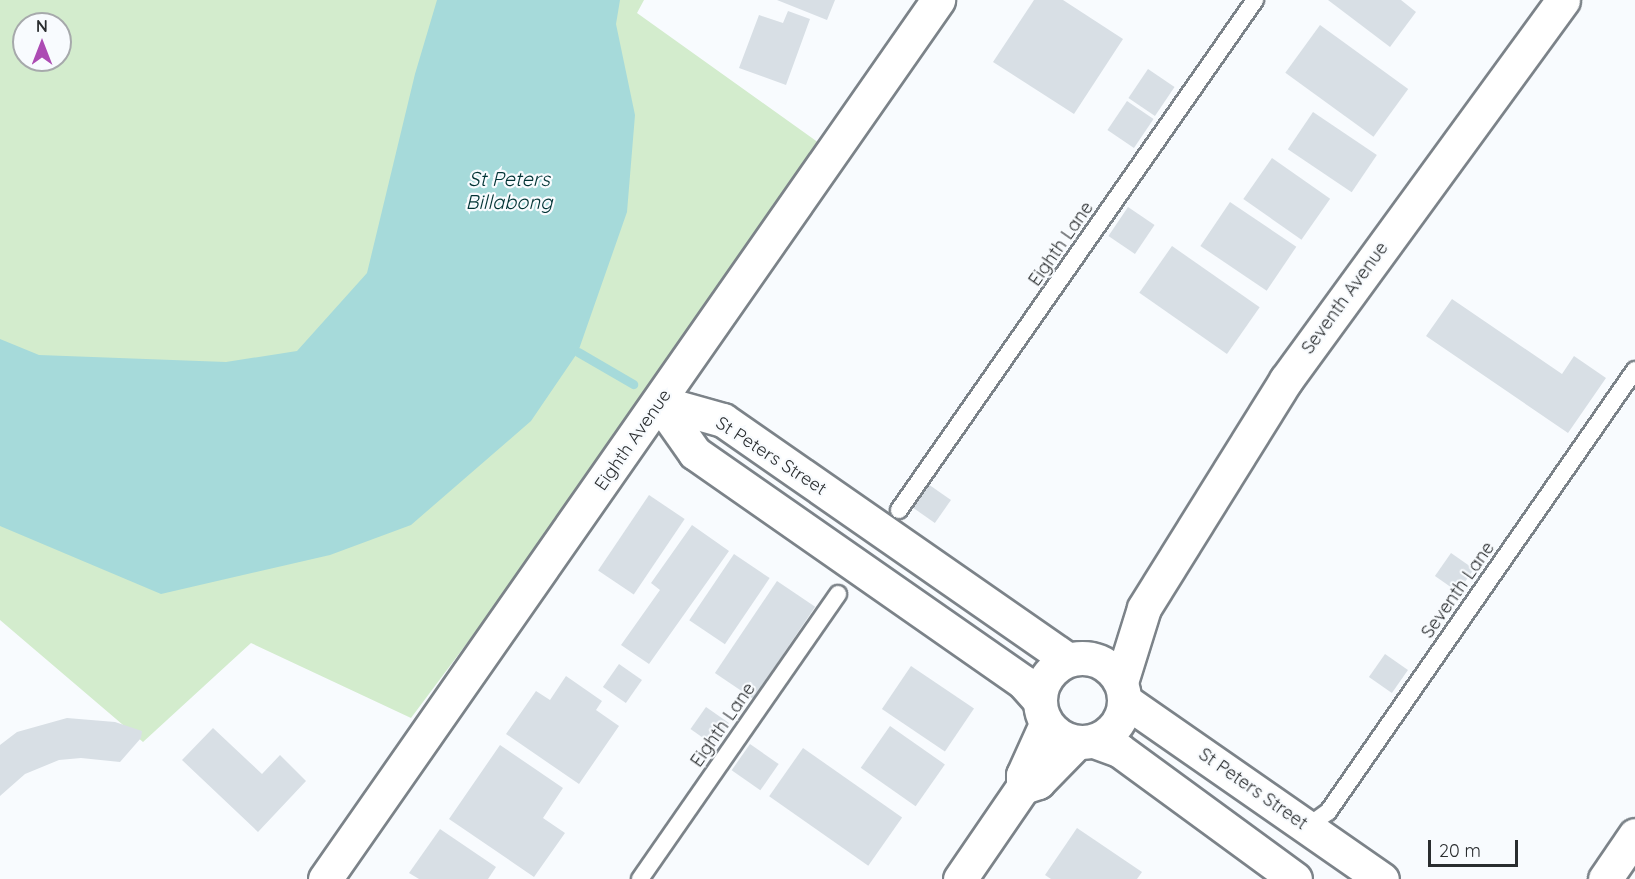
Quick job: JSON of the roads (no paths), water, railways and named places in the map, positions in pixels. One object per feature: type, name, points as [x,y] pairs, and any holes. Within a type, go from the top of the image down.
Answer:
[{"type":"street","name":"Eighth Avenue","points":[[325,879],[938,0]]},
{"type":"street","name":"Seventh Avenue","points":[[1123,691],[1144,608],[1286,380],[1563,0]]},
{"type":"street","name":"St Peters Street","points":[[659,402],[723,420],[1079,659]]},
{"type":"street","name":"St Peters Street","points":[[659,402],[695,453],[1023,682],[1043,712]]},
{"type":"street","name":"Seventh Avenue","points":[[1079,659],[1144,608]]},
{"type":"street","points":[[960,879],[1023,788],[1038,782],[1085,742],[1112,730],[1121,717],[1123,691],[1112,670],[1079,659],[1051,670],[1042,685],[1043,712],[1023,775],[1023,788]]},
{"type":"street","name":"St Peters Street","points":[[1123,691],[1382,879]]},
{"type":"street","points":[[1043,712],[1066,739],[1119,750],[1285,876]]},
{"type":"street","points":[[1605,879],[1635,836]]},
{"type":"lane","name":"Eighth Lane","points":[[899,510],[1255,0]]},
{"type":"lane","name":"Seventh Lane","points":[[1307,826],[1328,812],[1635,370]]},
{"type":"lane","name":"Eighth Lane","points":[[640,879],[838,594]]},
{"type":"water","name":"St Peters Billabong","points":[[437,0],[620,0],[616,24],[635,115],[627,212],[578,352],[531,421],[411,525],[330,555],[161,594],[0,526],[0,339],[39,355],[226,362],[297,351],[367,273],[415,74]]},
{"type":"waterway","points":[[578,352],[633,384]]}]
